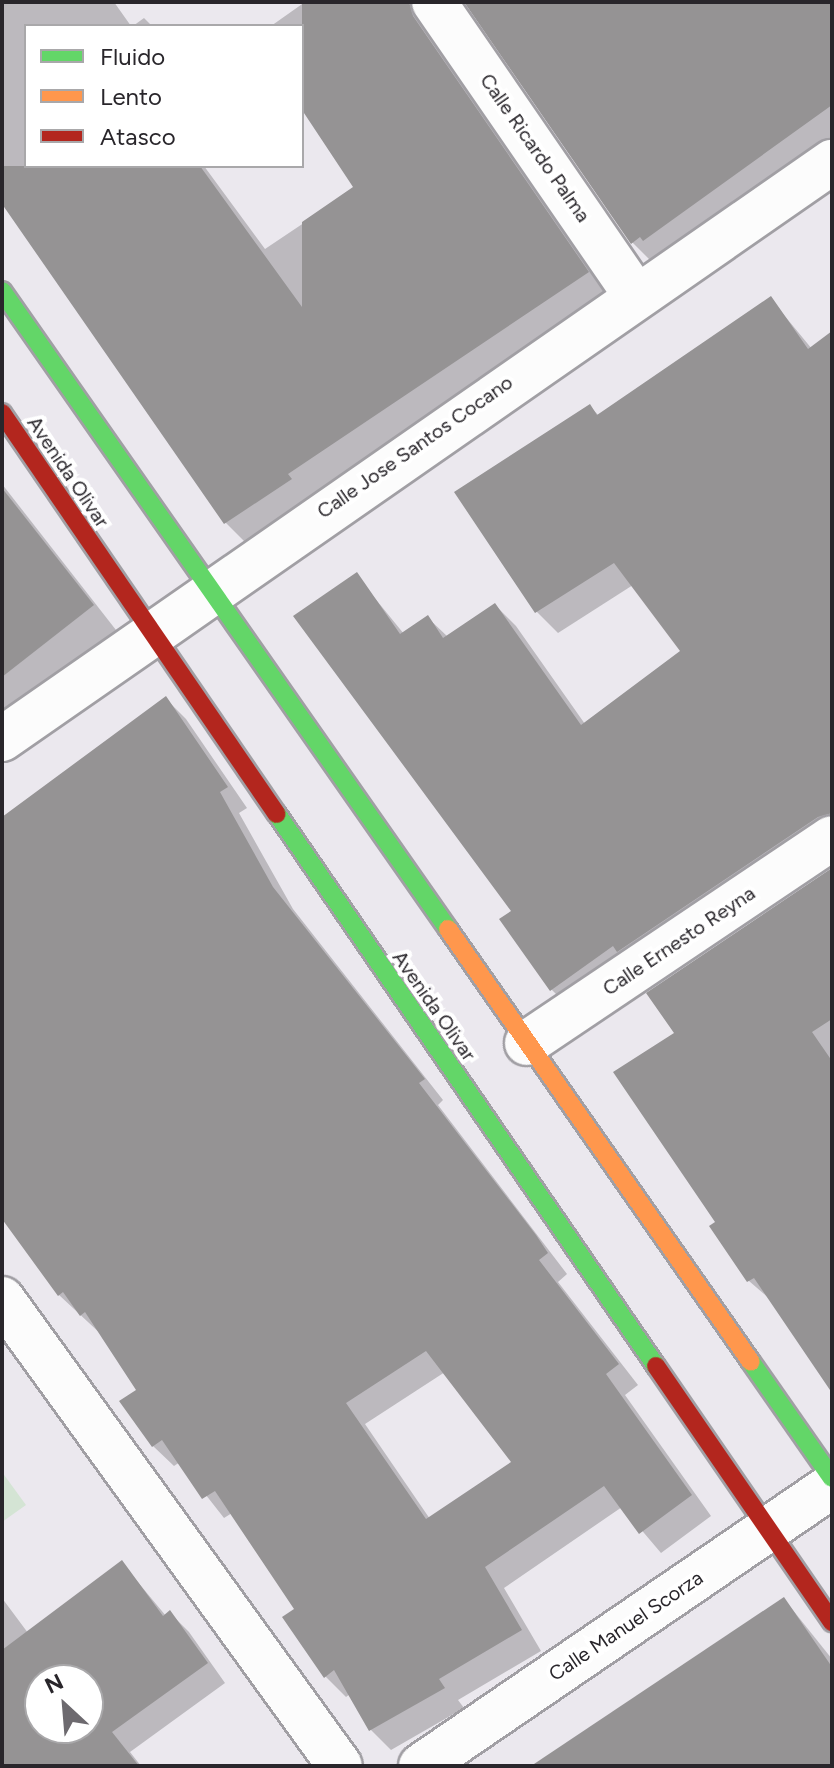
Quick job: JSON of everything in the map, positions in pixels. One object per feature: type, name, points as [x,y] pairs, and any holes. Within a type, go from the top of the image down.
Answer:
[{"type":"street","name":"Calle Ricardo Palma","points":[[434,2],[635,294]]},
{"type":"street","name":"Calle Jose Santos Cocano","points":[[2,739],[635,294],[832,162]]},
{"type":"street","points":[[2,291],[213,588],[832,1478]]},
{"type":"street","name":"Avenida Olivar","points":[[2,413],[150,635],[832,1622]]},
{"type":"street","name":"Calle Ernesto Reyna","points":[[527,1043],[832,838]]},
{"type":"street","points":[[4,1307],[340,1766]]},
{"type":"street","name":"Calle Manuel Scorza","points":[[421,1766],[832,1486]]},
{"type":"green space","points":[[2,1472],[26,1505],[2,1522]]},
{"type":"building","points":[[302,2],[409,2],[413,16],[589,272],[288,474],[292,479],[224,524],[2,204],[2,166],[201,168],[302,307],[302,222],[353,187],[304,113]]},
{"type":"building","points":[[464,2],[832,2],[832,105],[643,241],[640,237],[631,244]]},
{"type":"building","points":[[771,296],[808,349],[832,331],[832,813],[818,817],[617,952],[613,946],[550,991],[499,919],[511,911],[293,616],[357,572],[400,634],[428,615],[443,638],[495,603],[581,725],[680,651],[614,563],[535,613],[454,492],[590,404],[597,415]]},
{"type":"building","points":[[2,488],[94,605],[2,677]]},
{"type":"building","points":[[166,696],[228,787],[220,792],[273,887],[425,1079],[419,1083],[536,1235],[548,1253],[539,1260],[619,1364],[606,1374],[692,1495],[639,1534],[604,1486],[485,1567],[522,1630],[439,1679],[445,1688],[369,1731],[334,1670],[324,1678],[282,1617],[294,1609],[215,1491],[202,1499],[162,1440],[152,1447],[119,1401],[136,1390],[85,1312],[80,1316],[63,1292],[58,1296],[2,1219],[2,817]],"holes":[[[426,1351],[511,1462],[426,1519],[346,1403]]]},
{"type":"building","points":[[832,868],[832,1019],[812,1032],[832,1061],[832,1393],[754,1278],[747,1282],[709,1226],[715,1222],[613,1072],[674,1033],[646,993]]},
{"type":"building","points":[[122,1560],[163,1616],[170,1610],[208,1663],[112,1732],[139,1766],[2,1766],[2,1650]]},
{"type":"building","points":[[784,1597],[832,1667],[832,1766],[531,1766]]},
{"type":"traffic: fast","points":[[2,291],[448,929]]},
{"type":"traffic: fast","points":[[277,814],[656,1366]]},
{"type":"traffic: fast","points":[[751,1362],[832,1478]]},
{"type":"traffic: slow","points":[[448,929],[751,1362]]},
{"type":"traffic: jam","points":[[2,413],[277,814]]},
{"type":"traffic: jam","points":[[656,1366],[832,1622]]}]
